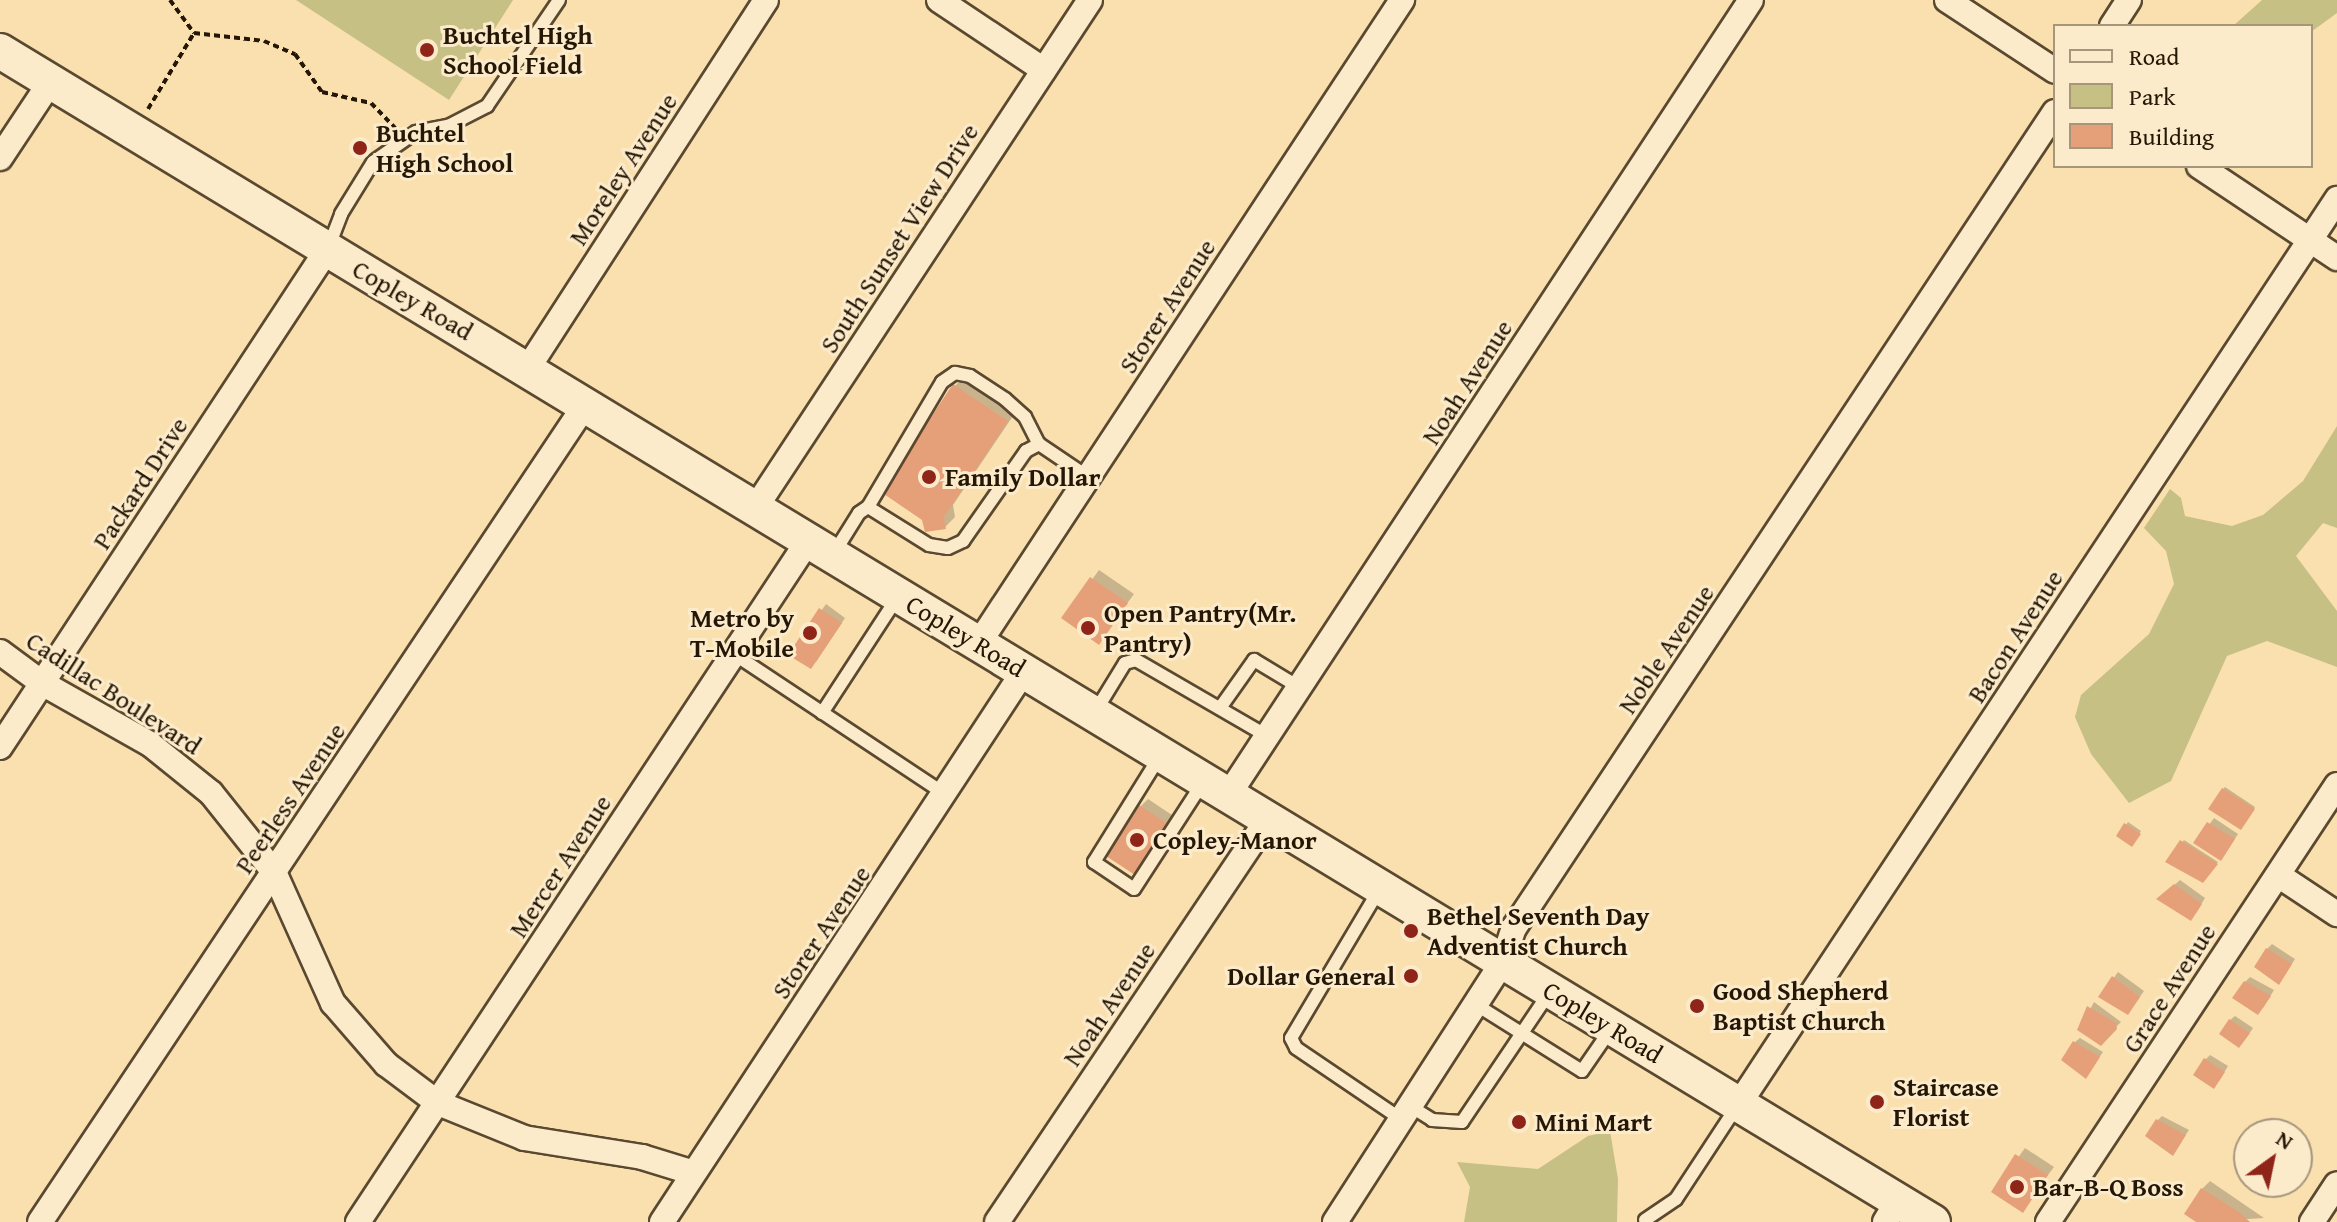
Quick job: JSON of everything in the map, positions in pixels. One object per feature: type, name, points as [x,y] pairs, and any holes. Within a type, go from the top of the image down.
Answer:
[{"type":"main road","name":"Copley Road","points":[[0,51],[1739,1104],[1891,1211],[1933,1222]]},
{"type":"street","name":"Moreley Avenue","points":[[528,368],[766,0]]},
{"type":"street","points":[[939,0],[1044,70]]},
{"type":"street","name":"South Sunset View Drive","points":[[756,507],[1090,0]]},
{"type":"street","name":"Storer Avenue","points":[[979,643],[1402,0]]},
{"type":"street","name":"Noah Avenue","points":[[1217,787],[1267,736],[1751,0]]},
{"type":"street","points":[[1947,0],[2053,70]]},
{"type":"street","points":[[2113,24],[2129,0]]},
{"type":"street","points":[[0,158],[51,81]]},
{"type":"street","name":"Noble Avenue","points":[[1335,1222],[1503,961],[1514,928],[2053,115]]},
{"type":"street","points":[[2202,168],[2337,258]]},
{"type":"street","name":"Bacon Avenue","points":[[1739,1104],[2337,199]]},
{"type":"street","name":"Packard Drive","points":[[0,747],[327,250]]},
{"type":"street","name":"Peerless Avenue","points":[[40,1222],[585,405]]},
{"type":"street","name":"Mercer Avenue","points":[[358,1222],[734,654],[820,548]]},
{"type":"street","name":"Cadillac Boulevard","points":[[0,652],[42,683],[176,762],[222,805],[274,872],[333,1003],[386,1064],[438,1103],[524,1138],[642,1157],[691,1172]]},
{"type":"street","name":"Storer Avenue","points":[[662,1222],[691,1172],[946,795],[1024,671]]},
{"type":"street","name":"Grace Avenue","points":[[2048,1222],[2337,785]]},
{"type":"street","name":"Noah Avenue","points":[[997,1222],[1268,818]]},
{"type":"street","points":[[2278,875],[2337,914]]},
{"type":"street","points":[[2312,1222],[2337,1184]]},
{"type":"lane","points":[[327,250],[341,214],[373,162],[403,138],[448,126],[487,106],[559,0]]},
{"type":"lane","points":[[820,548],[868,507],[942,382],[955,373],[970,376],[1005,399],[1025,417],[1039,444],[1088,477]]},
{"type":"lane","points":[[868,507],[929,545],[948,548],[963,541],[1026,451],[1039,444]]},
{"type":"lane","points":[[822,713],[899,595]]},
{"type":"lane","points":[[734,654],[946,795]]},
{"type":"lane","points":[[1094,713],[1125,663],[1136,660],[1267,736]]},
{"type":"lane","points":[[1220,708],[1254,660],[1299,687]]},
{"type":"lane","points":[[1162,754],[1094,862],[1134,889],[1217,787]]},
{"type":"lane","points":[[1381,887],[1291,1038],[1296,1048],[1405,1113],[1432,1120],[1462,1122],[1551,990]]},
{"type":"lane","points":[[1475,1004],[1582,1071],[1612,1027]]},
{"type":"lane","points":[[1645,1220],[1676,1199],[1739,1104]]},
{"type":"path","points":[[170,0],[194,33],[264,41],[295,54],[322,92],[371,103],[403,138]]},
{"type":"path","points":[[133,131],[194,33]]},
{"type":"green space","name":"Buchtel High School Field","points":[[296,0],[513,0],[449,100]]},
{"type":"green space","points":[[2262,0],[2337,0],[2337,13],[2313,31],[2313,24],[2235,24]]},
{"type":"green space","points":[[2337,426],[2337,528],[2323,523],[2296,556],[2337,611],[2337,667],[2267,641],[2227,656],[2171,781],[2129,803],[2091,754],[2075,717],[2081,695],[2149,634],[2174,584],[2166,551],[2144,528],[2170,489],[2181,498],[2185,516],[2232,526],[2263,515],[2303,481]]},
{"type":"green space","points":[[1610,1131],[1618,1179],[1617,1222],[1464,1222],[1470,1187],[1457,1162],[1538,1169],[1588,1136]]},
{"type":"building","points":[[953,384],[1008,421],[944,517],[946,529],[925,532],[922,520],[881,492]]},
{"type":"building","points":[[1090,577],[1128,603],[1099,645],[1061,618]]},
{"type":"building","points":[[819,608],[842,623],[811,669],[788,655]]},
{"type":"building","points":[[2222,788],[2255,809],[2241,830],[2208,809]]},
{"type":"building","name":"Copley-Manor","points":[[1139,805],[1169,825],[1135,875],[1106,856]]},
{"type":"building","points":[[2207,822],[2235,839],[2221,861],[2193,843]]},
{"type":"building","points":[[2124,823],[2141,834],[2132,847],[2116,836]]},
{"type":"building","points":[[2180,840],[2218,864],[2203,883],[2165,862]]},
{"type":"building","points":[[2174,884],[2202,904],[2191,921],[2156,899]]},
{"type":"building","points":[[2266,948],[2292,964],[2279,985],[2254,967]]},
{"type":"building","points":[[2112,976],[2140,997],[2128,1015],[2098,997]]},
{"type":"building","points":[[2244,981],[2271,996],[2258,1015],[2232,998]]},
{"type":"building","points":[[2087,1006],[2116,1023],[2117,1029],[2101,1046],[2077,1030]]},
{"type":"building","points":[[2229,1019],[2250,1033],[2239,1048],[2219,1034]]},
{"type":"building","points":[[2073,1041],[2100,1057],[2086,1079],[2061,1060]]},
{"type":"building","points":[[2204,1058],[2225,1072],[2214,1089],[2193,1075]]},
{"type":"building","points":[[2156,1119],[2186,1135],[2173,1156],[2145,1136]]},
{"type":"building","points":[[2015,1154],[2048,1175],[2023,1213],[1991,1192]]},
{"type":"building","points":[[2201,1188],[2250,1222],[2196,1222],[2184,1214]]},
{"type":"place","name":"Buchtel High School Field","points":[[427,50]]},
{"type":"place","name":"Buchtel High School","points":[[360,148]]},
{"type":"place","name":"Family Dollar","points":[[929,477]]},
{"type":"place","name":"Open Pantry(Mr. Pantry)","points":[[1088,628]]},
{"type":"place","name":"Metro by T-Mobile","points":[[810,633]]},
{"type":"place","name":"Copley-Manor","points":[[1137,840]]},
{"type":"place","name":"Bethel Seventh Day Adventist Church","points":[[1411,931]]},
{"type":"place","name":"Dollar General","points":[[1411,976]]},
{"type":"place","name":"Good Shepherd Baptist Church","points":[[1697,1006]]},
{"type":"place","name":"Staircase Florist","points":[[1877,1102]]},
{"type":"place","name":"Mini Mart","points":[[1519,1122]]},
{"type":"place","name":"Bar-B-Q Boss","points":[[2017,1187]]}]
